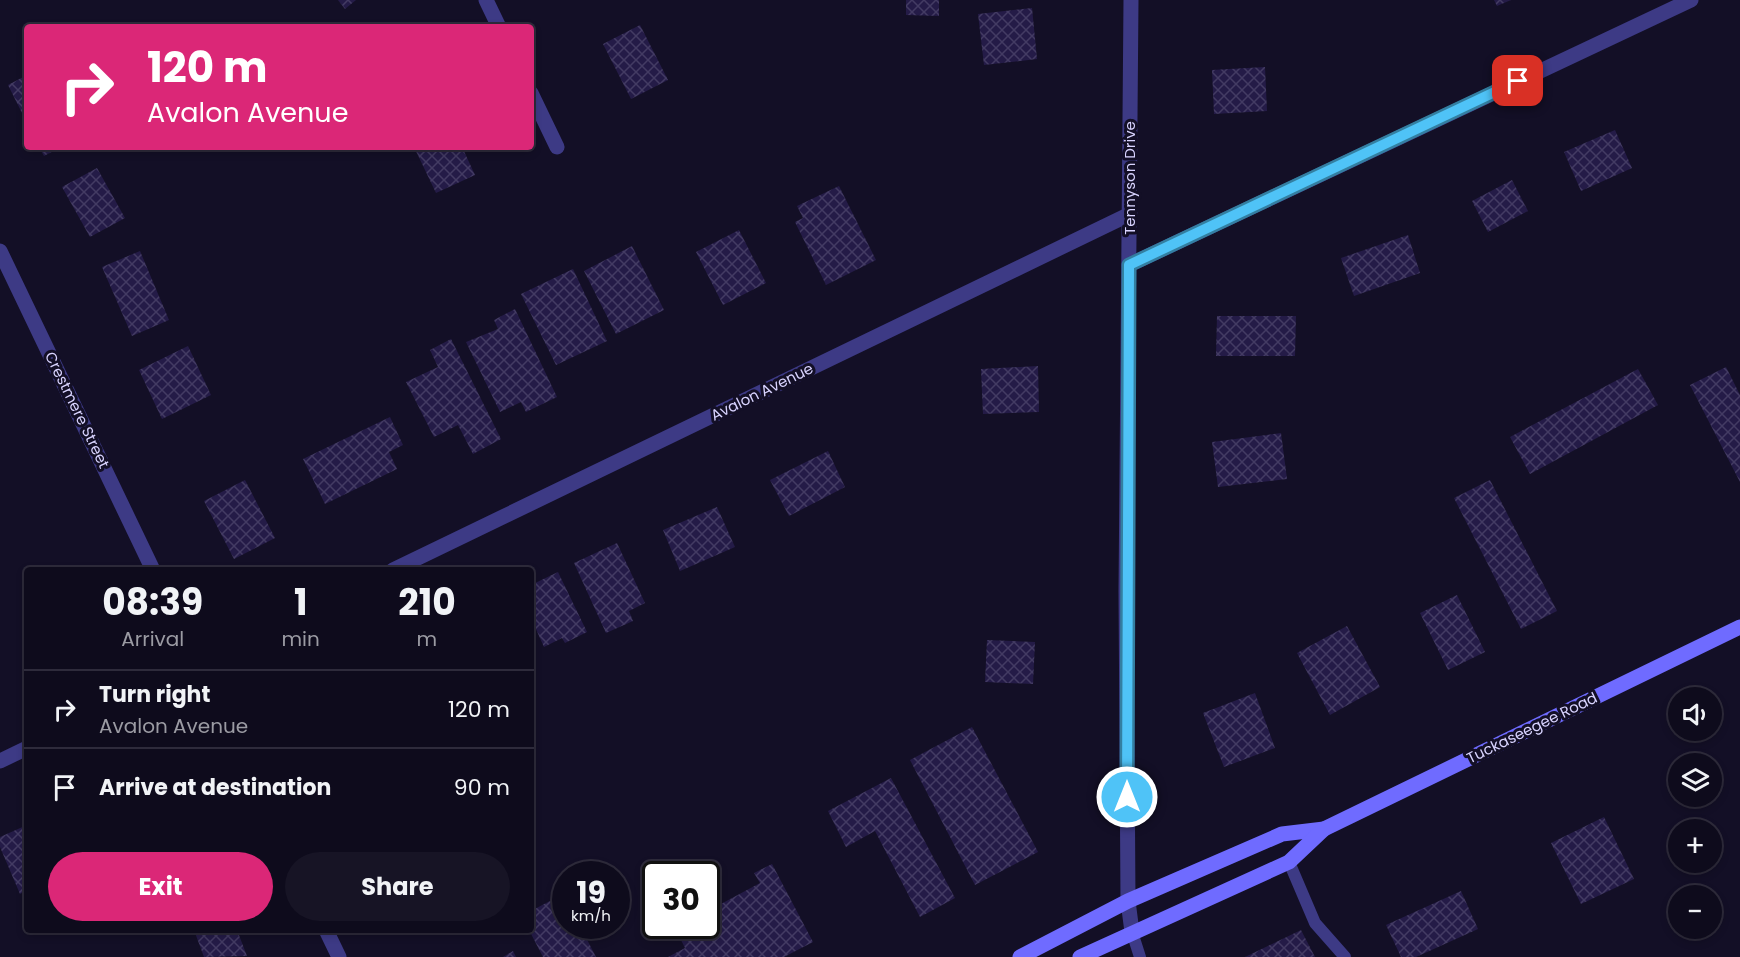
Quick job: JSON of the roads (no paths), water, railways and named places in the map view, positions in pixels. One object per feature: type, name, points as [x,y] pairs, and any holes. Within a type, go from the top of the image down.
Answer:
[{"type":"main road","name":"Tuckaseegee Road","points":[[1080,957],[1289,862],[1324,829],[1740,627]]},
{"type":"main road","name":"Tuckaseegee Road","points":[[1020,957],[1128,901],[1282,834],[1324,829]]},
{"type":"street","points":[[486,0],[498,24]]},
{"type":"street","name":"Tennyson Drive","points":[[1131,0],[1128,901],[1132,932]]},
{"type":"street","points":[[1129,265],[1691,0]]},
{"type":"street","points":[[534,99],[557,147]]},
{"type":"street","name":"Avalon Avenue","points":[[399,567],[1130,214]]},
{"type":"street","name":"Crestmere Street","points":[[0,251],[152,567]]},
{"type":"street","points":[[0,761],[24,749]]},
{"type":"street","points":[[327,933],[339,957]]},
{"type":"lane","points":[[1289,862],[1315,923],[1345,957]]},
{"type":"lane","points":[[1132,932],[1140,957]]}]
